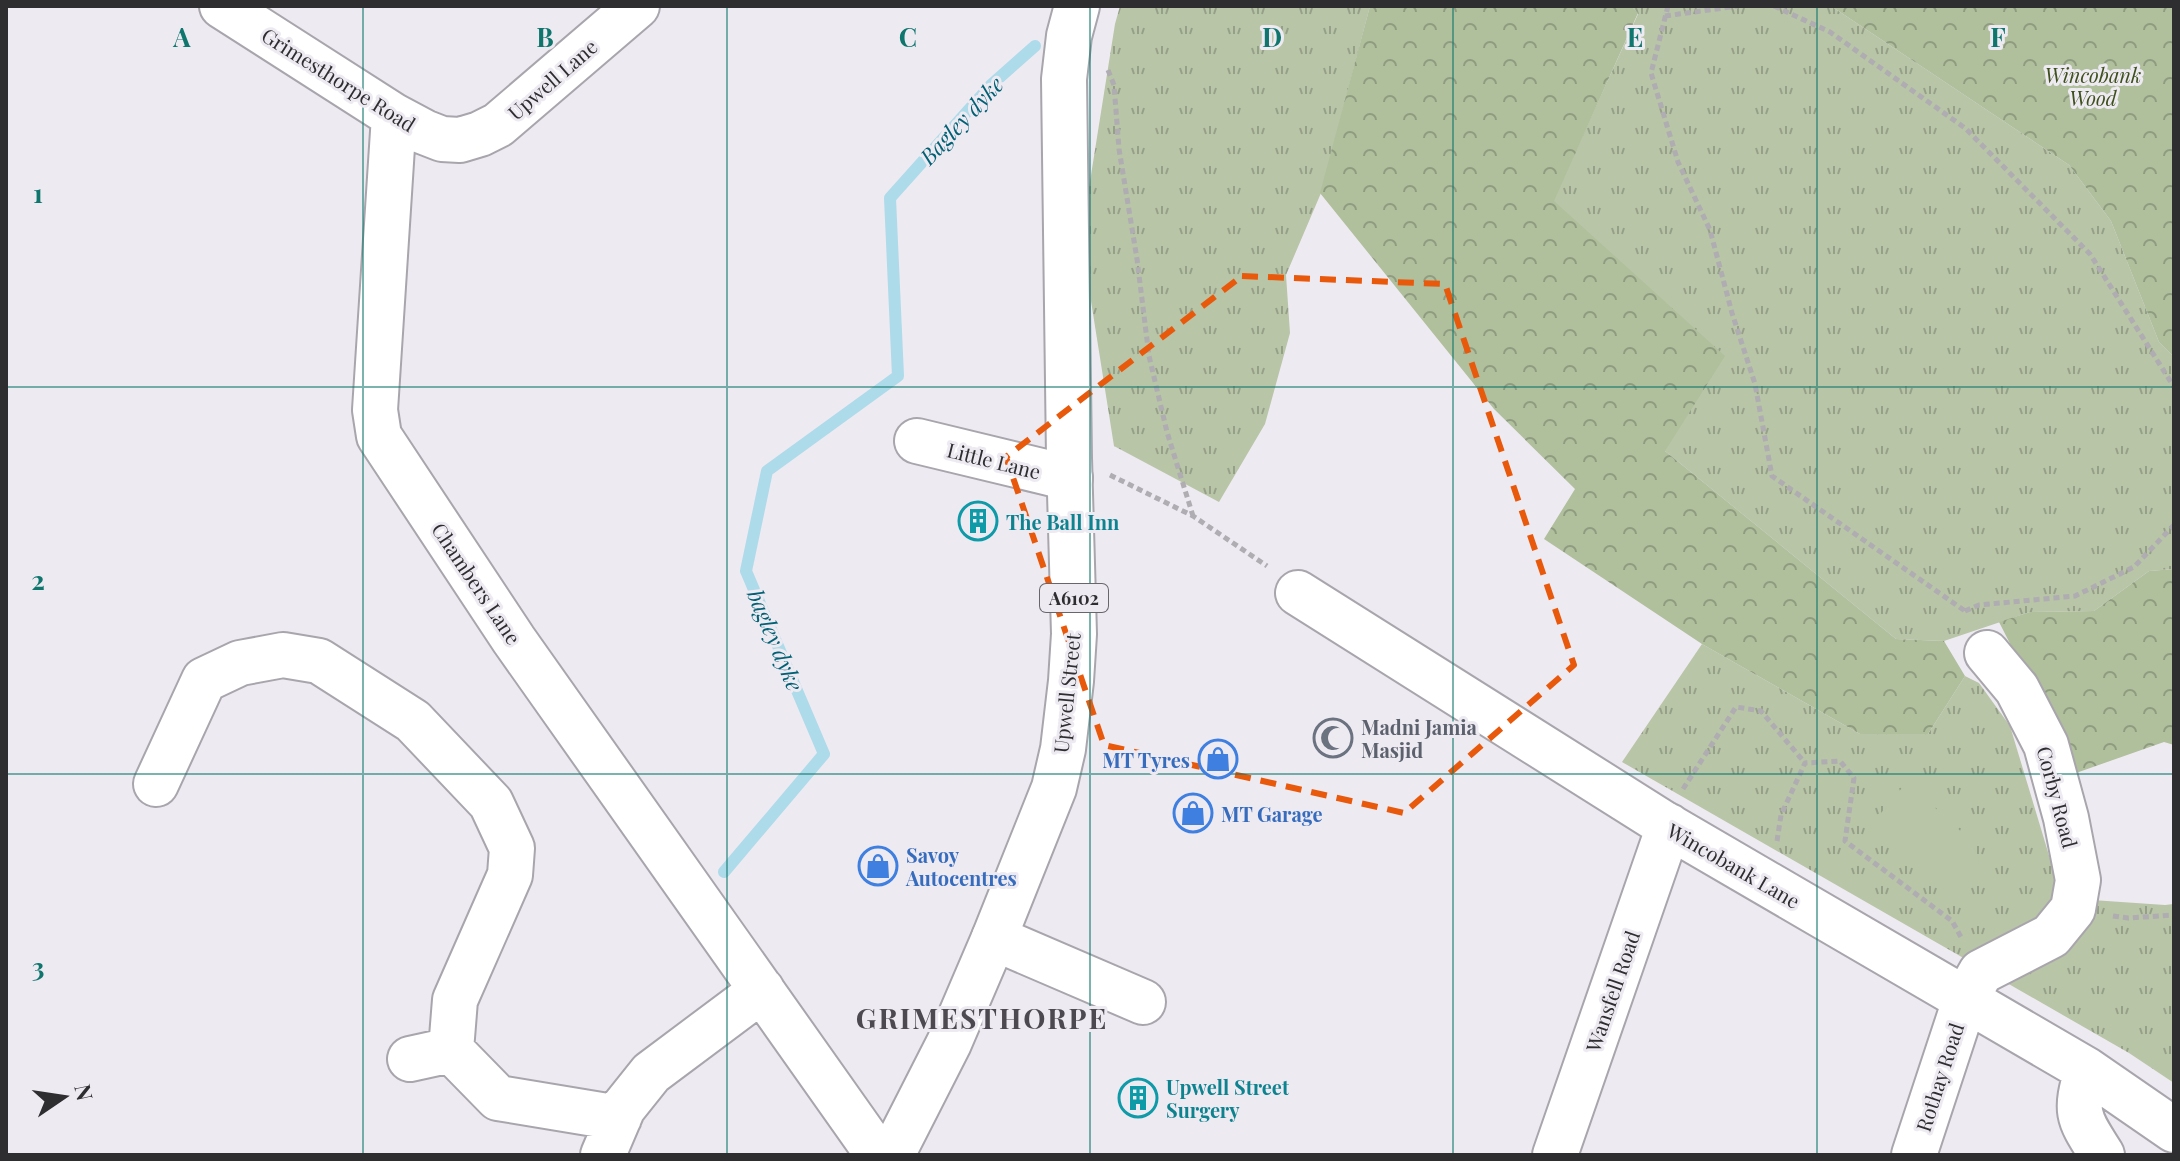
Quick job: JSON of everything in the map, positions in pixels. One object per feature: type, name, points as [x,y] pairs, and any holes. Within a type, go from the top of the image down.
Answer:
[{"type":"street","name":"Grimesthorpe Road","points":[[222,6],[394,116],[442,139],[460,140]]},
{"type":"street","name":"Upwell Lane","points":[[460,140],[498,125],[637,6]]},
{"type":"street","name":"Upwell Street","points":[[892,1155],[949,1043],[994,938],[1054,788],[1063,749],[1074,634],[1064,79],[1073,21]]},
{"type":"street","name":"Chambers Lane","points":[[394,116],[375,410],[379,436],[514,640],[878,1155]]},
{"type":"street","name":"Little Lane","points":[[917,441],[1069,468]]},
{"type":"street","name":"Wincobank Lane","points":[[1298,593],[1669,826],[1769,885],[1973,986],[2174,1130]]},
{"type":"street","name":"Corby Road","points":[[1987,653],[2017,689],[2046,745],[2066,818],[2078,880],[2073,909]]},
{"type":"street","points":[[156,784],[204,680],[240,663],[283,655],[319,661],[413,721],[491,803],[512,848],[510,875],[431,1055],[498,1098],[611,1137],[623,1108],[651,1073],[762,990]]},
{"type":"street","name":"Wansfell Road","points":[[1555,1155],[1669,826]]},
{"type":"street","points":[[1973,986],[2051,936],[2073,909]]},
{"type":"street","points":[[994,938],[1143,1002]]},
{"type":"street","name":"Rothay Road","points":[[1914,1155],[1973,986]]},
{"type":"street","points":[[2087,1070],[2078,1098],[2081,1123],[2102,1155]]},
{"type":"path","points":[[1668,6],[1651,73],[1678,162],[1710,230],[1755,384],[1772,476],[1965,611],[1979,605],[2075,596],[2134,567],[2174,525]]},
{"type":"path","points":[[1665,16],[1738,6]]},
{"type":"path","points":[[1774,6],[1830,32],[1965,128],[2090,254],[2174,387]]},
{"type":"path","points":[[1073,21],[1103,55],[1114,85],[1119,149],[1149,356],[1167,432],[1193,516]]},
{"type":"path","points":[[1069,468],[1117,478],[1193,516],[1263,563],[1298,593]]},
{"type":"path","points":[[1704,754],[1736,707],[1761,711],[1805,763]]},
{"type":"path","points":[[1805,763],[1840,761],[1854,778],[1845,841],[1952,921],[1973,986]]},
{"type":"path","points":[[1769,885],[1781,815],[1805,763]]},
{"type":"path","points":[[2073,909],[2128,918],[2174,915]]},
{"type":"highlighted area","points":[[1242,276],[1445,284],[1574,665],[1404,813],[1104,745],[1006,457]]},
{"type":"green space","points":[[1120,6],[1370,6],[1321,193],[1286,275],[1290,333],[1265,424],[1219,502],[1114,446],[1081,238]]},
{"type":"green space","points":[[1370,6],[1631,6],[1638,13],[1554,201],[1725,356],[1665,451],[1896,639],[1944,641],[1965,676],[1928,734],[1860,734],[1702,644],[1544,539],[1575,489],[1494,409],[1320,193]]},
{"type":"green space","points":[[1631,6],[1831,6],[2069,165],[2111,221],[2159,342],[2174,357],[2174,569],[2149,571],[2094,611],[2030,612],[1944,641],[1896,639],[1665,451],[1553,201],[1638,14]]},
{"type":"green space","name":"Wincobank Wood","points":[[1831,6],[2174,6],[2174,357],[2159,342],[2111,221],[2069,165]]},
{"type":"green space","points":[[2174,569],[2174,745],[2164,742],[2076,773],[1999,622],[2030,612],[2094,611],[2149,571]]},
{"type":"green space","points":[[1702,644],[1860,734],[1928,734],[1965,676],[1979,683],[2010,726],[2051,862],[2092,900],[2174,904],[2174,1083],[2129,1053],[1622,762]]},
{"type":"green space","points":[[1907,782],[1968,838],[1979,858],[1975,876],[1962,887],[1934,885],[1870,826]]},
{"type":"waterway","name":"bagley dyke","points":[[724,872],[824,754],[746,571],[767,471],[898,376],[890,198],[991,85],[1035,46]]},
{"type":"place","name":"The Ball Inn","points":[[978,521]]},
{"type":"place","name":"Madni Jamia Masjid","points":[[1333,738]]},
{"type":"place","name":"MT Tyres","points":[[1218,759]]},
{"type":"place","name":"MT Garage","points":[[1193,813]]},
{"type":"place","name":"Savoy Autocentres","points":[[878,866]]},
{"type":"place","name":"Upwell Street Surgery","points":[[1138,1098]]},
{"type":"district","name":"GRIMESTHORPE","points":[[982,1017]]},
{"type":"water label","name":"Bagley dyke","points":[[961,120]]}]
